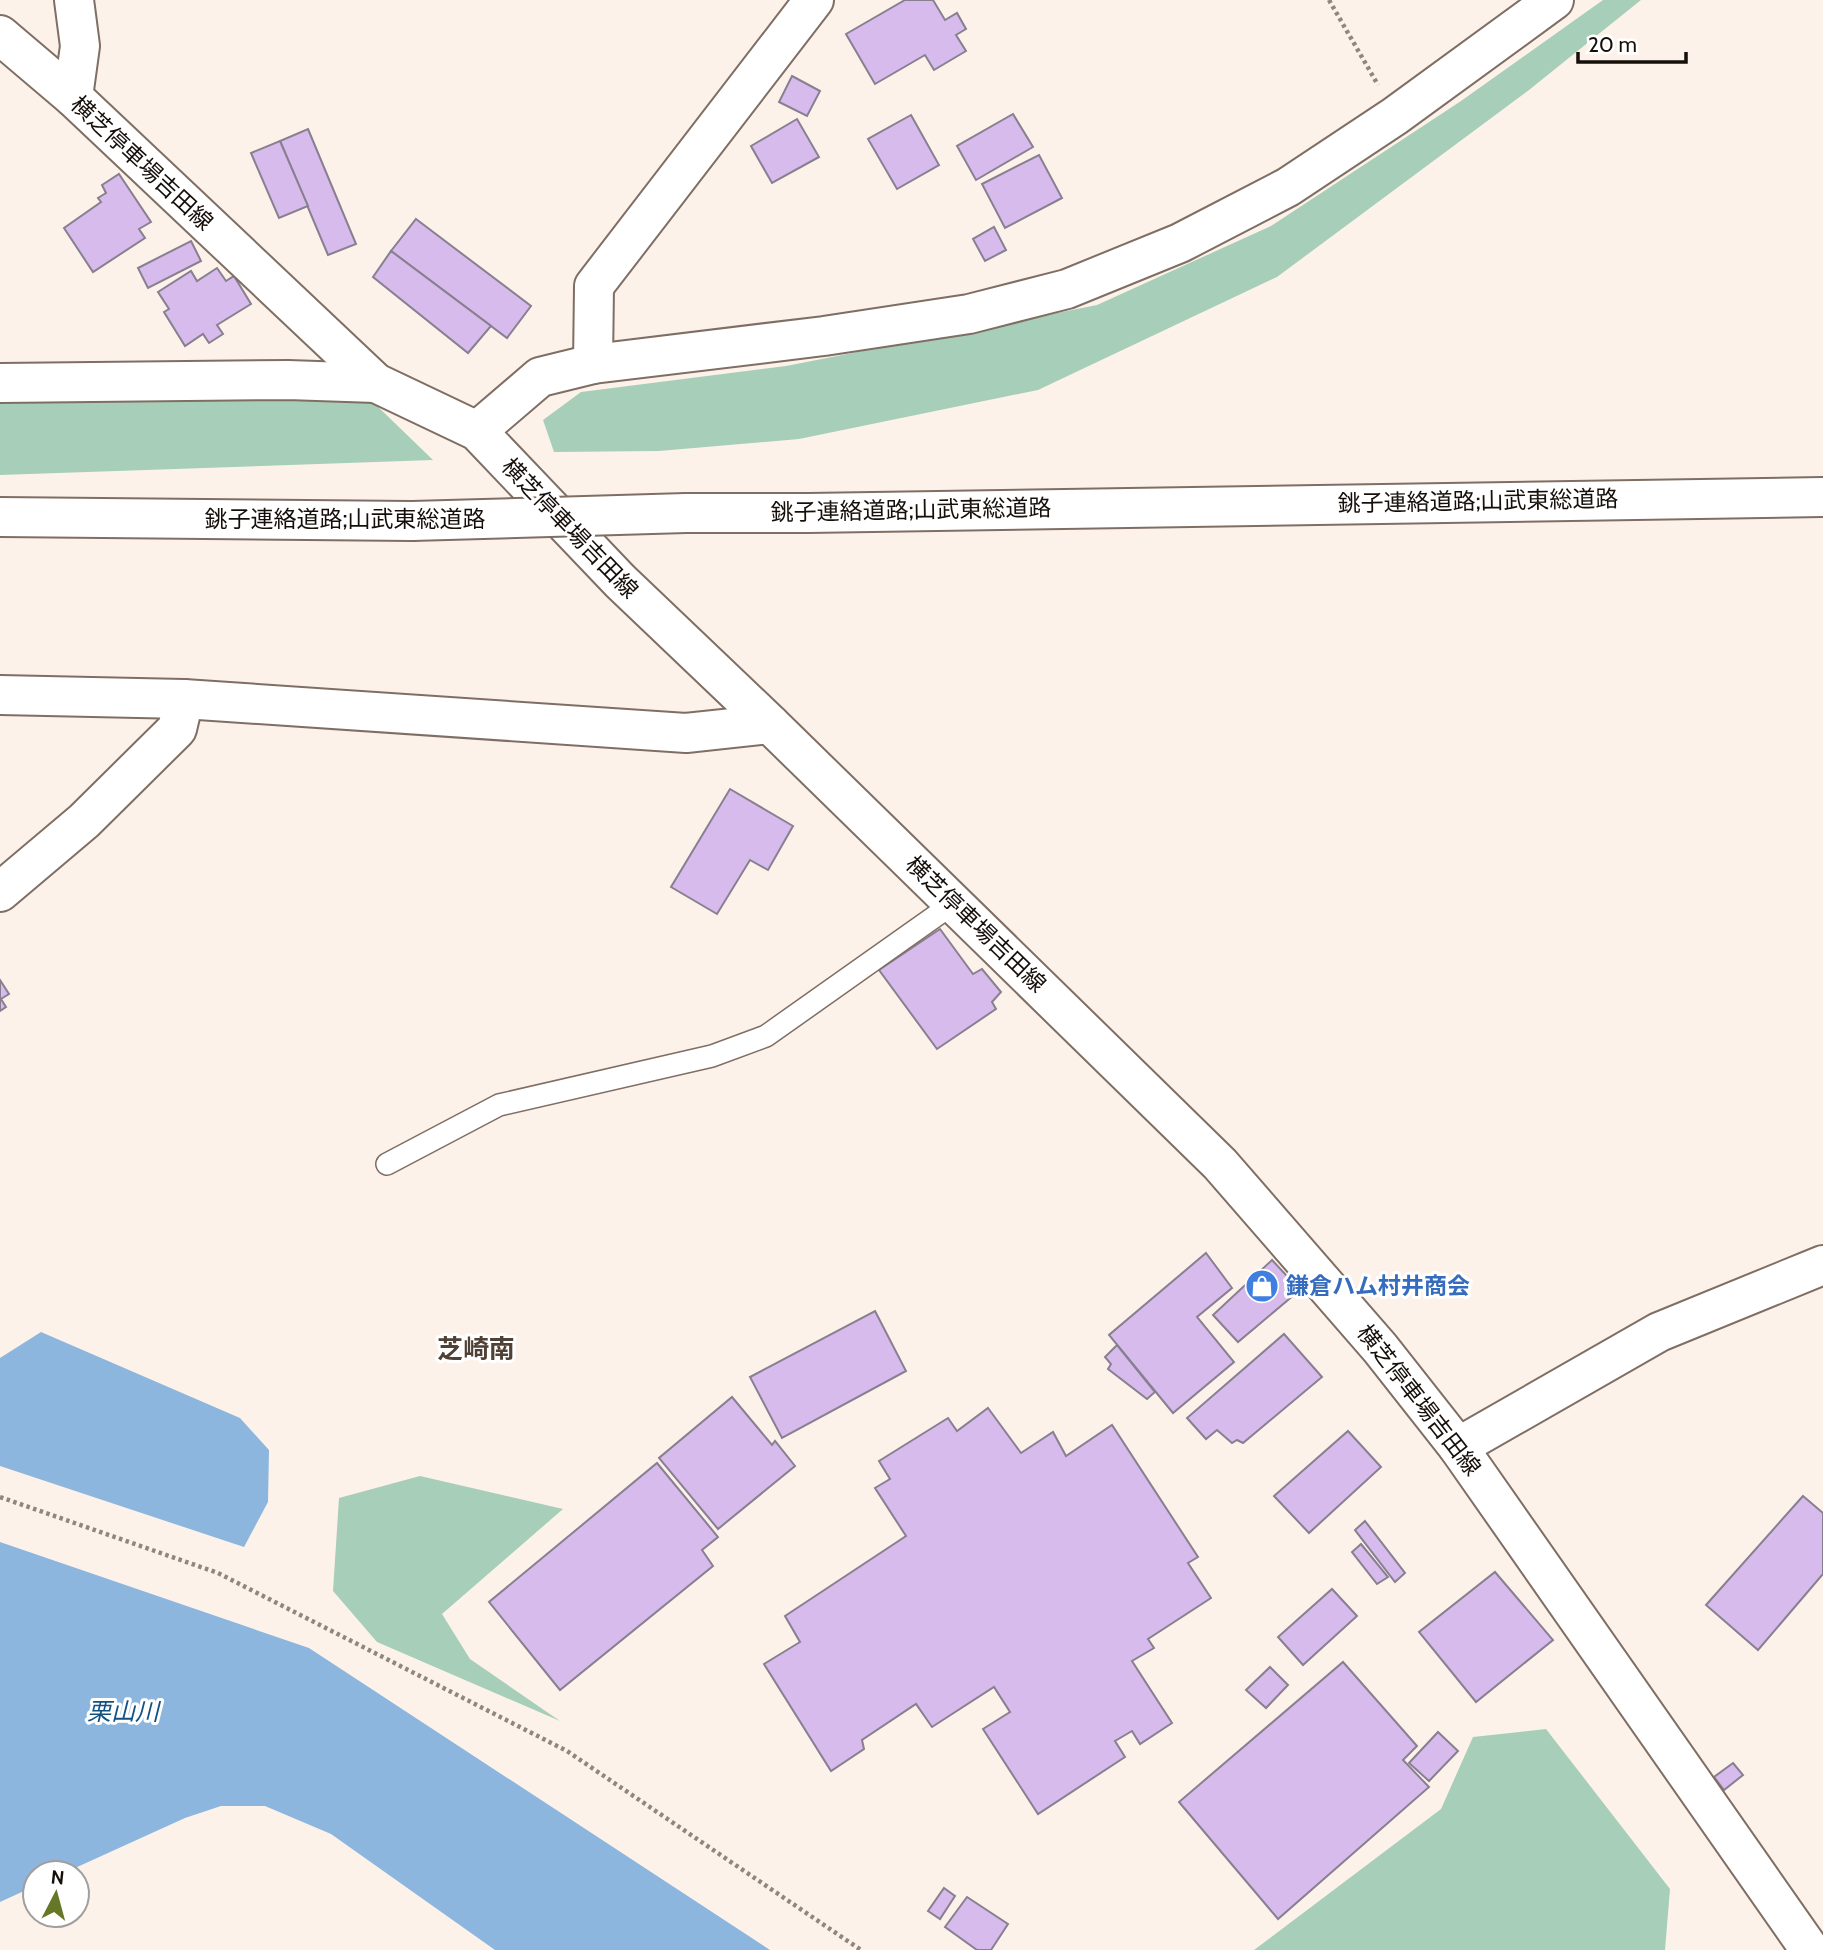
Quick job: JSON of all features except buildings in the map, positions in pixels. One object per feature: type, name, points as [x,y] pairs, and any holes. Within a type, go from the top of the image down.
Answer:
[{"type":"main road","points":[[73,97],[80,46],[74,0]]},
{"type":"main road","points":[[593,363],[594,286],[814,0]]},
{"type":"main road","points":[[477,431],[540,377],[593,363],[824,336],[969,314],[1067,289],[1180,243],[1288,187],[1395,116],[1554,0]]},
{"type":"main road","name":"横芝停車場吉田線","points":[[0,35],[73,97],[376,383],[477,431],[620,581],[771,724],[1220,1164],[1372,1337],[1458,1447],[1810,1950]]},
{"type":"main road","points":[[0,383],[274,380],[376,383]]},
{"type":"main road","name":"銚子連絡道路;山武東総道路","points":[[0,517],[412,521],[686,513],[1823,497]]},
{"type":"main road","points":[[0,695],[184,699],[686,733],[771,724]]},
{"type":"main road","points":[[0,892],[84,821],[177,729],[184,699]]},
{"type":"main road","points":[[1458,1447],[1659,1332],[1823,1265]]},
{"type":"lane","points":[[387,1164],[499,1105],[712,1055],[766,1036],[954,904]]},
{"type":"path","points":[[1329,0],[1395,116]]},
{"type":"path","points":[[0,1497],[218,1573],[567,1751],[861,1950]]},
{"type":"green space","points":[[1603,0],[1641,0],[1529,90],[1277,277],[1038,390],[799,439],[659,451],[554,452],[543,420],[581,392],[786,366],[1097,305],[1271,226],[1461,101]]},
{"type":"green space","points":[[298,394],[372,401],[433,460],[0,475],[0,402]]},
{"type":"green space","points":[[420,1476],[563,1509],[442,1614],[470,1659],[560,1721],[377,1642],[333,1591],[339,1498]]},
{"type":"green space","points":[[1546,1729],[1670,1889],[1665,1950],[1254,1950],[1441,1809],[1473,1737]]},
{"type":"water","points":[[41,1332],[240,1418],[269,1450],[268,1502],[244,1547],[0,1466],[0,1358]]},
{"type":"water","name":"栗山川","points":[[0,1542],[309,1648],[770,1950],[495,1950],[331,1834],[265,1806],[221,1806],[185,1818],[91,1861],[21,1859],[21,1892],[0,1902]]},
{"type":"place","name":"鎌倉ハム村井商会","points":[[1262,1286]]},
{"type":"district","name":"芝崎南","points":[[476,1349]]}]
